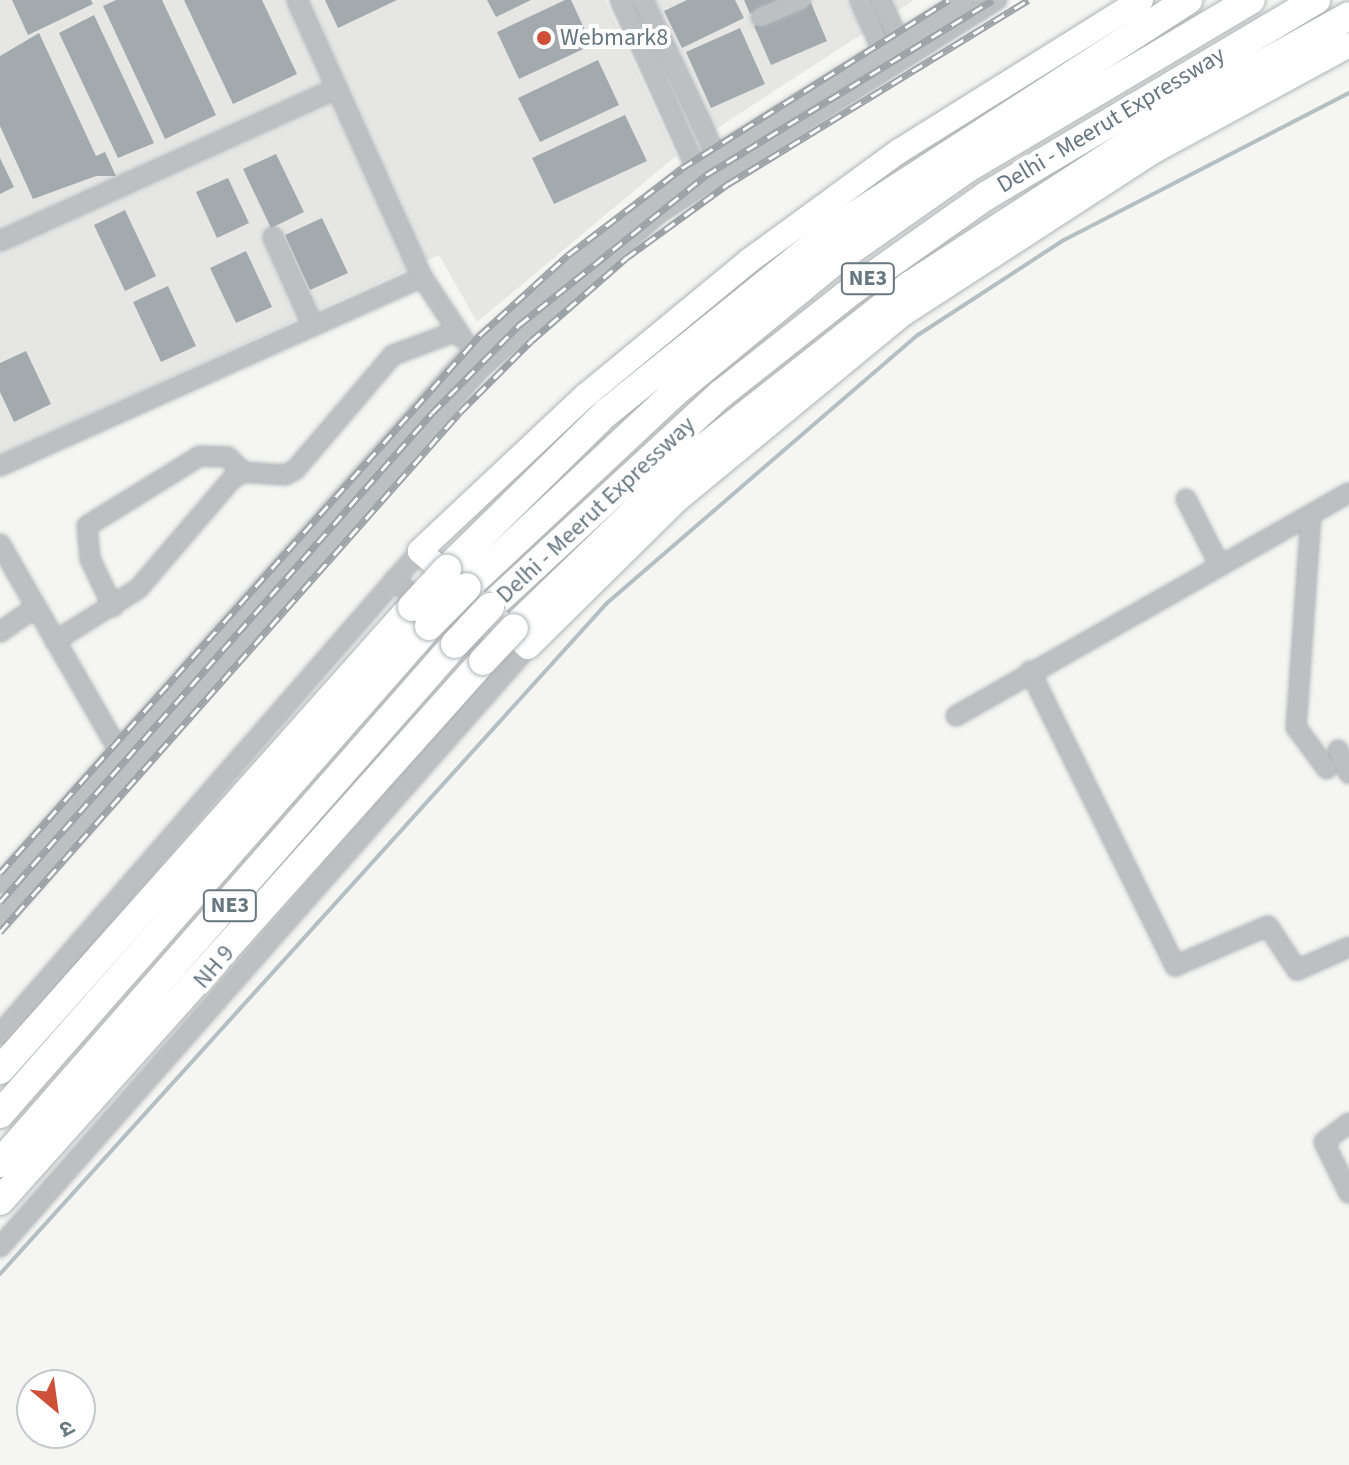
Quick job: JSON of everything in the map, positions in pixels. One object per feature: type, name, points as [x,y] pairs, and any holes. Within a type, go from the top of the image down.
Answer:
[{"type":"highway","points":[[457,578],[606,413],[834,229],[1188,0]]},
{"type":"highway","name":"Delhi - Meerut Expressway","points":[[0,1114],[421,616],[457,578],[831,264],[966,169],[1251,0]]},
{"type":"highway","name":"Delhi - Meerut Expressway","points":[[0,1163],[455,644],[490,607],[721,394],[854,289],[986,196],[1316,0]]},
{"type":"highway","points":[[0,1201],[687,461],[909,286],[1182,109],[1349,16]]},
{"type":"highway","points":[[0,1070],[421,616]]},
{"type":"main road","points":[[1141,0],[899,151],[750,260],[586,395],[420,551],[521,638],[677,500],[903,314],[1156,150],[1349,45]]},
{"type":"street","points":[[297,0],[422,277],[480,369]]},
{"type":"street","points":[[620,0],[700,175]]},
{"type":"street","points":[[643,0],[719,163]]},
{"type":"street","points":[[761,17],[801,0]]},
{"type":"street","points":[[860,0],[885,56]]},
{"type":"street","points":[[880,0],[902,45]]},
{"type":"street","points":[[0,884],[472,352],[700,175],[902,45],[964,0]]},
{"type":"street","points":[[902,45],[997,0]]},
{"type":"street","points":[[0,241],[337,88]]},
{"type":"street","points":[[667,105],[686,96]]},
{"type":"street","points":[[0,919],[480,369],[700,175]]},
{"type":"street","points":[[273,237],[313,326]]},
{"type":"street","points":[[0,466],[422,277]]},
{"type":"street","points":[[113,607],[90,559],[87,526],[200,456],[228,457],[243,472],[273,476],[295,470],[393,355],[457,331]]},
{"type":"street","points":[[55,641],[113,607],[158,570],[243,472]]},
{"type":"street","points":[[956,716],[1030,671],[1349,493]]},
{"type":"street","points":[[1186,499],[1220,566]]},
{"type":"street","points":[[1311,515],[1296,727],[1327,769]]},
{"type":"street","points":[[0,544],[131,769]]},
{"type":"street","points":[[0,1034],[420,551]]},
{"type":"street","points":[[394,580],[494,667]]},
{"type":"street","points":[[0,632],[36,607]]},
{"type":"street","name":"NH 9","points":[[0,1247],[494,667]]},
{"type":"street","points":[[1030,671],[1175,966],[1268,926],[1297,970],[1349,947]]},
{"type":"street","points":[[1338,750],[1349,774]]},
{"type":"street","points":[[1347,1185],[1324,1142],[1349,1123]]},
{"type":"shaded area","points":[[0,0],[605,0],[676,156],[477,322],[439,255],[0,455]]},
{"type":"shaded area","points":[[654,0],[914,0],[713,131]]},
{"type":"building","points":[[12,0],[91,0],[93,4],[28,35]]},
{"type":"building","points":[[116,0],[162,0],[216,115],[165,139],[103,6]]},
{"type":"building","points":[[184,0],[262,0],[297,74],[233,104]]},
{"type":"building","points":[[325,0],[397,0],[338,28]]},
{"type":"building","points":[[487,0],[531,0],[496,17]]},
{"type":"building","name":"Webmark8","points":[[571,0],[592,45],[519,79],[497,32]]},
{"type":"building","points":[[687,0],[735,0],[744,18],[682,48],[664,11]]},
{"type":"building","points":[[744,0],[781,0],[750,14]]},
{"type":"building","points":[[811,3],[827,41],[771,65],[754,26]]},
{"type":"building","points":[[94,15],[154,143],[118,158],[59,33]]},
{"type":"building","points":[[740,28],[765,84],[711,108],[686,52]]},
{"type":"building","points":[[39,33],[96,156],[105,152],[116,176],[96,176],[33,199],[0,126],[0,56]]},
{"type":"building","points":[[598,60],[619,105],[540,142],[518,98]]},
{"type":"building","points":[[625,115],[647,161],[554,204],[532,158]]},
{"type":"building","points":[[276,154],[304,212],[271,228],[243,169]]},
{"type":"building","points":[[0,158],[14,187],[0,194]]},
{"type":"building","points":[[228,178],[249,223],[217,238],[196,192]]},
{"type":"building","points":[[125,210],[156,276],[125,291],[94,225]]},
{"type":"building","points":[[322,218],[348,273],[310,290],[285,235]]},
{"type":"building","points":[[246,251],[272,307],[236,323],[210,268]]},
{"type":"building","points":[[168,286],[196,346],[161,362],[133,302]]},
{"type":"building","points":[[26,351],[51,404],[14,422],[0,392],[0,363]]},
{"type":"waterway","points":[[0,1274],[607,603],[918,335],[1064,240],[1349,93]]},
{"type":"railway","points":[[0,873],[480,335],[568,255],[682,168],[949,0]]},
{"type":"railway","points":[[0,902],[432,413],[519,325],[706,175],[993,0]]},
{"type":"railway","points":[[0,932],[460,412],[531,341],[626,258],[728,184],[1028,0]]},
{"type":"place","name":"Webmark8","points":[[544,38]]}]
